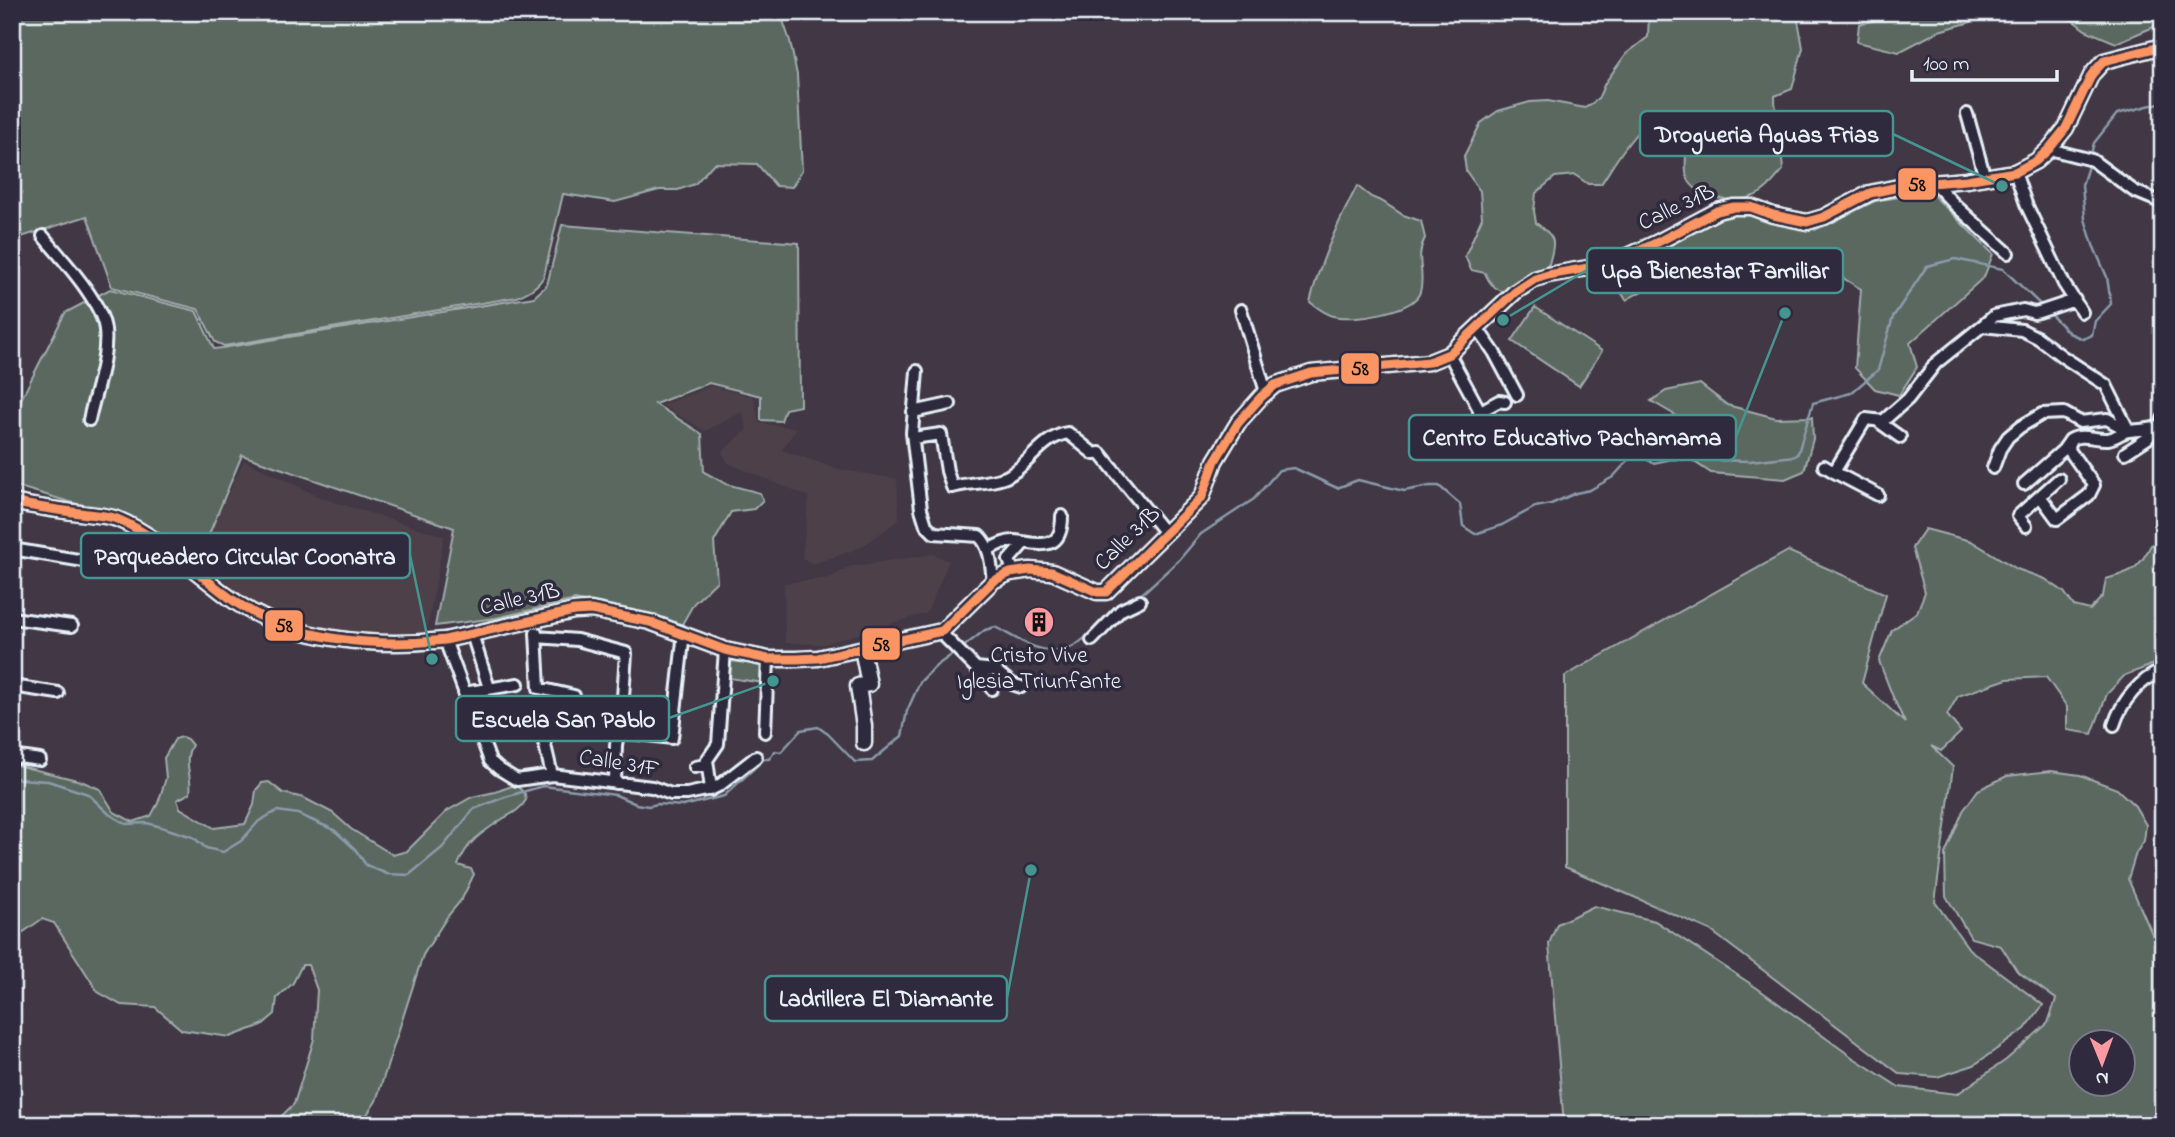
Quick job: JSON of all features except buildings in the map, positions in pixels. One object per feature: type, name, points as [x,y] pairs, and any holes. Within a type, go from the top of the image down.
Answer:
[{"type":"street","name":"Calle 31B","points":[[12,502],[117,519],[142,531],[234,601],[259,616],[291,628],[337,639],[379,643],[445,640],[582,610],[650,622],[725,650],[768,659],[818,658],[939,631],[951,623],[993,581],[1014,573],[1030,570],[1052,572],[1114,601],[1166,534],[1202,497],[1215,461],[1238,424],[1275,385],[1311,373],[1429,362],[1449,354],[1515,292],[1535,279],[1611,264],[1717,211],[1751,207],[1807,222],[1824,217],[1870,193],[1908,184],[1935,184],[2015,172],[2036,162],[2066,128],[2092,74],[2104,61],[2163,46]]},
{"type":"street","points":[[1967,114],[1984,178]]},
{"type":"street","points":[[2049,149],[2086,158],[2134,191],[2163,203]]},
{"type":"street","points":[[2015,172],[2026,204],[2064,284],[2082,312]]},
{"type":"street","points":[[1935,184],[2008,253]]},
{"type":"street","points":[[43,236],[89,293],[105,326],[105,350],[89,419]]},
{"type":"street","points":[[1879,422],[1908,399],[1937,363],[1994,316],[2022,310],[2034,313],[2075,300]]},
{"type":"street","points":[[1241,310],[1266,392]]},
{"type":"street","points":[[1982,326],[2022,330],[2095,377],[2106,385],[2129,431]]},
{"type":"street","points":[[1478,328],[1517,395]]},
{"type":"street","points":[[1449,354],[1499,446]]},
{"type":"street","points":[[917,371],[913,438],[921,509],[926,525],[934,533],[983,539],[988,550],[993,581]]},
{"type":"street","points":[[1479,412],[1499,401],[1505,402]]},
{"type":"street","points":[[913,412],[950,404]]},
{"type":"street","points":[[1993,468],[2008,437],[2042,414],[2064,413],[2080,422],[2108,419],[2129,431]]},
{"type":"street","points":[[1878,495],[1829,469],[1866,419],[1879,422],[1900,437]]},
{"type":"street","points":[[2024,484],[2076,436],[2106,439],[2159,424]]},
{"type":"street","points":[[2125,453],[2148,438],[2159,424]]},
{"type":"street","points":[[913,438],[941,434],[947,471],[953,487],[968,483],[982,484],[1008,476],[1050,439],[1068,433],[1094,454],[1100,453],[1166,534]]},
{"type":"street","points":[[2040,496],[2060,523],[2089,495],[2094,485],[2069,450],[2070,440]]},
{"type":"street","points":[[2026,526],[2018,516],[2059,479]]},
{"type":"street","points":[[988,550],[1014,540],[1040,547],[1056,539],[1062,526],[1062,516]]},
{"type":"street","points":[[1014,573],[1009,560],[1024,543]]},
{"type":"street","points":[[12,549],[90,562]]},
{"type":"street","points":[[1092,640],[1114,601],[1140,601]]},
{"type":"street","points":[[12,618],[72,626]]},
{"type":"street","points":[[535,620],[540,688],[574,696],[575,724]]},
{"type":"street","points":[[939,631],[972,664],[992,689]]},
{"type":"street","points":[[472,634],[489,688]]},
{"type":"street","points":[[537,637],[577,640],[626,653],[615,783]]},
{"type":"street","points":[[445,640],[464,693],[518,684]]},
{"type":"street","points":[[537,719],[618,734],[622,732],[673,738],[683,641]]},
{"type":"street","points":[[591,644],[591,657]]},
{"type":"street","points":[[862,649],[869,684],[858,686],[864,726],[863,743]]},
{"type":"street","points":[[695,767],[705,765],[718,744],[725,650]]},
{"type":"street","points":[[765,732],[768,659]]},
{"type":"street","points":[[972,664],[995,670],[1012,684],[1021,687]]},
{"type":"street","points":[[2115,725],[2119,710],[2128,697],[2153,674],[2163,670]]},
{"type":"street","points":[[12,686],[58,693]]},
{"type":"street","name":"Calle 31F","points":[[464,693],[490,761],[517,780],[552,775],[652,787],[671,794],[687,794],[710,788]]},
{"type":"street","points":[[544,741],[552,775]]},
{"type":"street","points":[[12,756],[40,761]]},
{"type":"street","points":[[706,760],[710,788],[720,785],[756,757]]},
{"type":"shaded area","points":[[12,12],[780,12],[797,75],[802,170],[792,187],[776,186],[757,164],[714,163],[695,184],[678,190],[659,190],[615,202],[563,194],[544,276],[536,286],[517,297],[224,346],[215,342],[198,309],[112,287],[87,216],[12,240]]},
{"type":"shaded area","points":[[1649,12],[1797,14],[1803,48],[1792,89],[1775,96],[1776,131],[1783,170],[1766,188],[1752,197],[1731,200],[1709,196],[1692,185],[1687,177],[1687,112],[1673,111],[1659,115],[1636,134],[1601,184],[1588,184],[1575,175],[1555,177],[1536,193],[1536,223],[1548,232],[1553,240],[1549,264],[1506,292],[1499,290],[1485,273],[1471,270],[1465,256],[1482,218],[1480,191],[1466,171],[1464,156],[1481,123],[1498,111],[1530,102],[1548,101],[1585,108],[1598,99],[1605,83],[1626,54],[1648,37]]},
{"type":"shaded area","points":[[1911,12],[2003,13],[1939,31],[1899,52],[1857,42],[1859,24]]},
{"type":"shaded area","points":[[2062,12],[2163,12],[2163,23],[2116,43],[2085,30]]},
{"type":"shaded area","points":[[1357,186],[1403,215],[1421,221],[1425,238],[1420,252],[1420,292],[1407,305],[1395,310],[1368,316],[1334,316],[1310,302],[1330,242]]},
{"type":"shaded area","points":[[1930,192],[1993,254],[1984,277],[1910,343],[1917,367],[1899,395],[1875,389],[1855,368],[1861,289],[1806,256],[1693,259],[1656,264],[1649,287],[1626,300],[1600,258],[1757,200],[1815,230],[1875,201]]},
{"type":"shaded area","points":[[562,225],[799,243],[800,406],[785,409],[781,421],[761,420],[761,396],[709,383],[655,404],[702,434],[704,472],[726,484],[760,493],[763,500],[754,509],[731,512],[714,542],[717,581],[694,603],[681,626],[653,615],[575,600],[496,618],[435,626],[454,528],[242,455],[200,556],[128,519],[12,485],[12,417],[65,313],[110,289],[196,311],[214,349],[222,348],[534,297],[547,285]]},
{"type":"shaded area","points":[[1535,307],[1602,351],[1579,386],[1512,341]]},
{"type":"shaded area","points":[[1700,384],[1727,405],[1776,418],[1812,417],[1813,439],[1804,471],[1785,479],[1711,473],[1678,451],[1687,422],[1651,401],[1666,391]]},
{"type":"shaded area","points":[[711,386],[754,397],[759,423],[797,428],[782,450],[838,469],[897,479],[899,520],[860,548],[813,564],[802,558],[809,497],[728,463],[722,452],[747,430],[742,412],[705,431],[662,405]]},
{"type":"shaded area","points":[[244,460],[322,498],[444,536],[426,637],[343,633],[266,613],[198,559]]},
{"type":"shaded area","points":[[1925,529],[1971,541],[2017,569],[2045,579],[2064,592],[2074,606],[2090,610],[2103,596],[2106,579],[2134,568],[2151,545],[2163,540],[2163,659],[2125,675],[2107,694],[2092,734],[2067,730],[2067,707],[2046,677],[2007,679],[1958,696],[1947,715],[1961,732],[1941,751],[1931,746],[1953,767],[1935,902],[1969,949],[2043,1005],[2025,1029],[1974,1065],[1937,1077],[1900,1074],[1710,930],[1565,867],[1565,676],[1788,551],[1886,594],[1862,683],[1905,723],[1879,661],[1892,630],[1917,612],[1925,592],[1912,548]]},
{"type":"shaded area","points":[[933,554],[949,561],[927,613],[824,644],[785,643],[784,583],[830,578],[848,567]]},
{"type":"shaded area","points":[[731,661],[766,665],[764,683],[729,678]]},
{"type":"shaded area","points":[[182,737],[192,745],[188,757],[191,787],[190,793],[177,800],[180,808],[214,828],[245,824],[254,805],[256,790],[262,783],[269,782],[283,793],[304,798],[333,813],[351,829],[393,855],[407,851],[447,811],[472,797],[512,786],[518,787],[525,794],[526,800],[522,806],[477,837],[462,856],[458,865],[471,869],[474,874],[462,899],[423,955],[376,1101],[360,1125],[272,1125],[294,1104],[314,1039],[317,990],[308,965],[302,965],[293,983],[277,998],[275,1014],[262,1025],[230,1037],[182,1030],[155,1007],[121,1005],[98,992],[54,923],[42,919],[12,940],[12,764],[81,781],[100,789],[114,812],[133,822],[151,816],[166,778],[164,758],[175,739]]},
{"type":"shaded area","points":[[2051,771],[2080,775],[2117,789],[2135,806],[2146,825],[2144,841],[2136,853],[2128,879],[2163,959],[2163,1123],[1564,1125],[1549,944],[1557,924],[1594,906],[1655,921],[1899,1087],[1957,1094],[2006,1060],[2048,1023],[2056,999],[2017,971],[2001,946],[1971,938],[1946,896],[1945,854],[1963,811],[1978,790],[2007,776]]},
{"type":"waterway","points":[[2090,157],[2094,143],[2117,114],[2163,102]]},
{"type":"waterway","points":[[2048,312],[2069,333],[2083,339],[2092,335],[2095,321],[2111,304],[2107,277],[2085,219],[2082,185],[2089,163]]},
{"type":"waterway","points":[[1131,600],[1144,592],[1179,560],[1201,534],[1254,499],[1279,470],[1294,468],[1337,488],[1358,480],[1404,491],[1439,486],[1460,504],[1463,526],[1475,534],[1502,525],[1535,507],[1590,490],[1613,477],[1637,454],[1653,463],[1672,459],[1750,461],[1795,456],[1813,403],[1851,393],[1878,370],[1893,317],[1927,266],[1955,259],[2003,269],[2043,307]]},
{"type":"waterway","points":[[962,648],[985,630],[995,627],[1040,649],[1062,650],[1085,638],[1116,608]]},
{"type":"waterway","points":[[12,776],[48,781],[88,794],[109,814],[126,824],[147,823],[161,827],[193,837],[206,848],[223,852],[241,841],[259,821],[277,811],[298,814],[334,830],[355,849],[366,865],[387,874],[409,875],[442,848],[474,809],[543,786],[616,795],[648,806],[683,806],[724,796],[764,759],[769,759],[775,751],[781,752],[801,730],[818,727],[855,762],[872,761],[902,736],[907,711],[920,682],[957,651]]},
{"type":"transit line","name":"58","points":[[12,502],[117,519],[161,544],[230,598],[253,612],[278,624],[333,638],[390,643],[445,640],[574,611],[591,610],[650,622],[725,650],[768,659],[818,658],[942,631],[993,581],[1010,573],[1030,570],[1052,572],[1097,592],[1106,592],[1202,497],[1215,461],[1238,423],[1275,385],[1311,373],[1429,362],[1449,354],[1515,292],[1535,279],[1611,264],[1717,211],[1751,207],[1807,222],[1824,217],[1870,193],[1908,185],[2015,172],[2036,161],[2066,128],[2092,74],[2104,61],[2163,46]]},
{"type":"place","name":"Drogueria Aguas Frias","points":[[2002,186]]},
{"type":"place","name":"Centro Educativo Pachamama","points":[[1785,313]]},
{"type":"place","name":"Upa Bienestar Familiar","points":[[1503,320]]},
{"type":"place","name":"Cristo Vive Iglesia Triunfante","points":[[1039,622]]},
{"type":"place","name":"Parqueadero Circular Coonatra","points":[[432,659]]},
{"type":"place","name":"Escuela San Pablo","points":[[773,681]]},
{"type":"place","name":"Ladrillera El Diamante","points":[[1031,870]]}]
